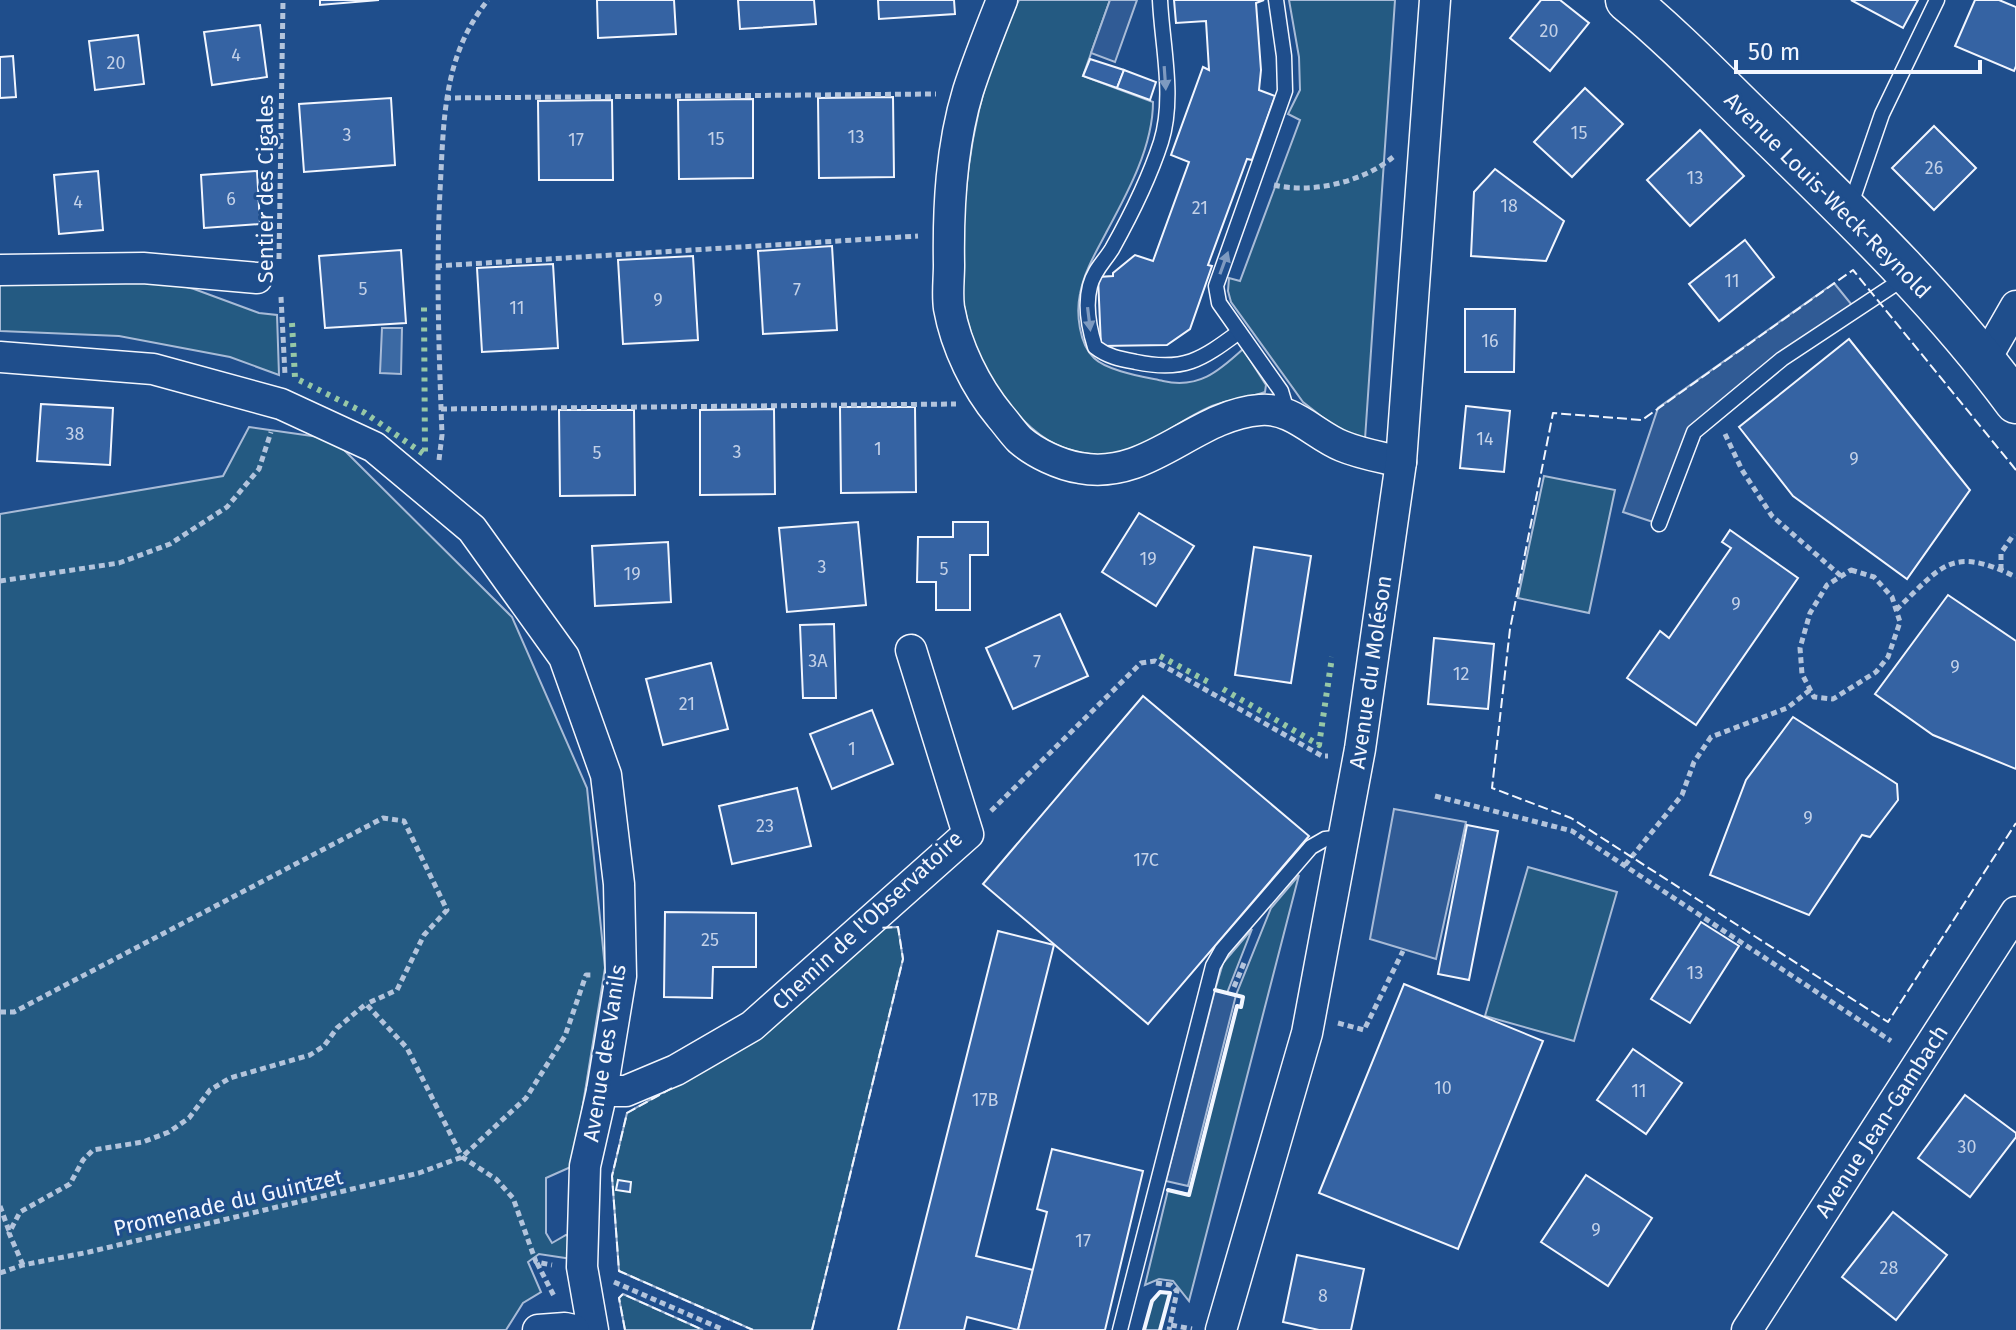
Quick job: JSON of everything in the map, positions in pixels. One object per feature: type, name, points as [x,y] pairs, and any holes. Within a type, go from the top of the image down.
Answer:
[{"type":"main road","name":"Avenue Louis-Weck-Reynold","points":[[1646,6],[1910,275],[1985,360],[2016,402]]},
{"type":"street","points":[[1002,0],[967,93],[953,161],[948,234],[949,307],[966,362],[990,404],[1020,440],[1053,459],[1079,468],[1111,470],[1144,461],[1205,425],[1236,412],[1265,409],[1300,420],[1339,445],[1401,462]]},
{"type":"street","name":"Avenue du Moléson","points":[[1221,1330],[1307,1033],[1360,749],[1401,462],[1435,0]]},
{"type":"street","points":[[0,270],[143,268],[272,277]]},
{"type":"street","points":[[1985,360],[2016,306]]},
{"type":"street","name":"Avenue des Vanils","points":[[0,357],[153,369],[283,391],[374,447],[472,529],[564,657],[606,775],[619,884],[621,976],[602,1091],[585,1166],[582,1267],[593,1330]]},
{"type":"street","name":"Chemin de l'Observatoire","points":[[602,1091],[626,1091],[676,1070],[752,1026],[968,834],[911,650]]},
{"type":"street","name":"Avenue Jean-Gambach","points":[[1747,1330],[2016,912]]},
{"type":"street","points":[[538,1330],[574,1330]]},
{"type":"lane","points":[[1160,0],[1166,90],[1161,139],[1137,202],[1110,252],[1094,271],[1088,308],[1091,334],[1095,347],[1104,354],[1156,366],[1177,367],[1194,362],[1239,332]]},
{"type":"lane","points":[[1276,0],[1284,56],[1285,91],[1216,286],[1219,303],[1281,391],[1284,401],[1282,414]]},
{"type":"lane","points":[[1849,211],[1882,114],[1937,0]]},
{"type":"lane","points":[[1659,524],[1694,432],[1782,359],[1910,275]]},
{"type":"lane","points":[[1120,1330],[1213,966],[1222,950],[1311,847],[1325,839],[1343,837]]},
{"type":"path","name":"Sentier des Cigales","points":[[283,0],[272,277],[283,391]]},
{"type":"path","points":[[439,465],[441,409],[436,266],[445,98],[456,57],[472,20],[488,0]]},
{"type":"path","points":[[445,98],[967,93]]},
{"type":"path","points":[[1253,181],[1292,189],[1336,182],[1373,171],[1404,148]]},
{"type":"path","points":[[436,266],[948,234]]},
{"type":"path","points":[[0,581],[119,563],[170,544],[227,507],[259,469],[283,391]]},
{"type":"path","points":[[441,409],[990,404]]},
{"type":"path","points":[[1715,416],[1742,470],[1772,516],[1841,576]]},
{"type":"path","points":[[2001,570],[2001,553],[2014,534]]},
{"type":"path","points":[[1896,610],[1941,567],[1969,560],[2016,577]]},
{"type":"path","points":[[1851,570],[1874,577],[1892,597],[1896,610],[1900,622],[1888,657],[1876,672],[1833,699],[1814,697],[1802,674],[1800,648],[1810,613],[1827,585],[1851,570]]},
{"type":"path","points":[[968,834],[1141,663],[1155,661],[1322,756]]},
{"type":"path","points":[[1625,866],[1682,795],[1694,762],[1711,737],[1787,708],[1810,690]]},
{"type":"path","points":[[1435,796],[1572,831],[1891,1041]]},
{"type":"path","points":[[0,1012],[14,1012],[383,818],[404,821],[447,910],[424,935],[397,990],[366,1004],[337,1028],[324,1046],[310,1055],[230,1078],[210,1090],[189,1118],[169,1132],[143,1142],[93,1150],[83,1160],[70,1184],[20,1212],[9,1233]]},
{"type":"path","points":[[1364,1030],[1403,951]]},
{"type":"path","name":"Promenade du Guintzet","points":[[0,1273],[23,1265],[419,1173],[462,1157],[526,1098],[565,1036],[586,975],[621,976]]},
{"type":"path","points":[[366,1004],[407,1048],[462,1157],[496,1179],[513,1198],[536,1262],[582,1267],[724,1330]]},
{"type":"path","points":[[0,1206],[23,1265]]},
{"type":"path","points":[[1128,1299],[1152,1284],[1171,1285],[1177,1291],[1170,1328],[1193,1330]]},
{"type":"shaded area","points":[[1019,0],[1110,0],[1083,76],[1153,102],[1144,153],[1082,286],[1079,319],[1089,352],[1100,363],[1117,370],[1146,378],[1187,383],[1207,377],[1243,349],[1266,385],[1265,392],[1212,406],[1116,457],[1066,449],[1040,435],[1023,420],[1010,407],[989,375],[967,321],[961,260],[972,144],[985,85]]},
{"type":"shaded area","points":[[1110,0],[1137,0],[1115,62],[1091,53]]},
{"type":"shaded area","points":[[1289,0],[1395,0],[1365,439],[1340,431],[1303,402],[1231,302],[1228,291],[1229,278],[1240,281],[1300,120],[1288,114],[1300,90],[1299,57]]},
{"type":"shaded area","points":[[156,279],[194,289],[259,313],[277,315],[279,375],[230,357],[119,336],[0,331],[0,280]]},
{"type":"shaded area","points":[[1834,283],[1856,310],[1694,432],[1659,524],[1623,512],[1658,408]]},
{"type":"shaded area","points":[[382,328],[402,328],[401,374],[380,373]]},
{"type":"shaded area","points":[[249,427],[333,439],[512,617],[587,788],[605,968],[573,1166],[546,1178],[546,1233],[552,1243],[566,1235],[571,1238],[572,1259],[539,1254],[528,1262],[541,1292],[523,1303],[506,1330],[0,1330],[0,514],[223,476]]},
{"type":"shaded area","points":[[1544,476],[1615,490],[1589,613],[1518,598]]},
{"type":"shaded area","points":[[1394,809],[1466,822],[1436,959],[1370,939]]},
{"type":"shaded area","points":[[1528,867],[1617,892],[1574,1041],[1485,1016]]},
{"type":"shaded area","points":[[1299,875],[1189,1301],[1173,1281],[1159,1279],[1145,1285],[1168,1190],[1189,1194],[1237,1006],[1242,1006],[1243,998],[1236,995],[1271,908]]},
{"type":"shaded area","points":[[898,927],[903,959],[812,1330],[753,1330],[619,1271],[612,1176],[627,1113],[720,1060],[876,928]]},
{"type":"shaded area","points":[[1252,929],[1227,993],[1215,990],[1223,963]]},
{"type":"shaded area","points":[[1215,990],[1236,995],[1188,1186],[1166,1181]]},
{"type":"shaded area","points":[[1160,1292],[1170,1293],[1160,1330],[1144,1330],[1152,1301]]},
{"type":"shaded area","points":[[623,1294],[703,1330],[625,1330],[619,1298]]},
{"type":"building","points":[[320,0],[379,0],[320,5]]},
{"type":"building","points":[[597,0],[674,0],[676,34],[598,38]]},
{"type":"building","points":[[738,0],[814,0],[816,24],[740,29]]},
{"type":"building","points":[[878,0],[954,0],[955,14],[879,19]]},
{"type":"building","points":[[1174,0],[1264,0],[1256,3],[1261,70],[1259,90],[1275,96],[1252,160],[1247,159],[1208,265],[1212,266],[1190,329],[1167,345],[1101,346],[1098,277],[1113,276],[1135,255],[1153,261],[1189,162],[1171,155],[1203,67],[1209,70],[1206,21],[1176,23]]},
{"type":"building","points":[[1541,0],[1560,0],[1589,23],[1550,71],[1510,38]]},
{"type":"building","points":[[1851,0],[1918,0],[1903,28]]},
{"type":"building","points":[[1975,0],[1999,0],[2016,7],[2014,71],[1955,46]]},
{"type":"building","points":[[260,25],[267,77],[212,85],[204,32]]},
{"type":"building","points":[[138,35],[144,84],[95,90],[89,41]]},
{"type":"building","points":[[13,56],[16,97],[0,98],[0,57]]},
{"type":"building","points":[[1090,59],[1124,70],[1117,88],[1083,76]]},
{"type":"building","points":[[1124,70],[1156,82],[1150,100],[1117,88]]},
{"type":"building","points":[[1585,88],[1623,124],[1572,177],[1534,142]]},
{"type":"building","points":[[893,97],[894,177],[819,178],[818,98]]},
{"type":"building","points":[[391,98],[395,165],[304,172],[299,104]]},
{"type":"building","points":[[753,99],[753,178],[679,179],[678,100]]},
{"type":"building","points":[[612,100],[613,180],[539,180],[538,101]]},
{"type":"building","points":[[1934,126],[1976,168],[1934,210],[1892,168]]},
{"type":"building","points":[[1700,130],[1744,176],[1690,226],[1647,180]]},
{"type":"building","points":[[1495,169],[1564,221],[1546,261],[1471,256],[1474,192]]},
{"type":"building","points":[[98,171],[103,230],[59,234],[54,175]]},
{"type":"building","points":[[257,171],[260,224],[204,228],[201,175]]},
{"type":"building","points":[[1745,240],[1774,277],[1719,321],[1689,284]]},
{"type":"building","points":[[832,246],[837,330],[763,334],[758,251]]},
{"type":"building","points":[[401,250],[406,323],[325,328],[319,256]]},
{"type":"building","points":[[693,256],[698,340],[623,344],[618,260]]},
{"type":"building","points":[[553,264],[558,348],[482,352],[477,268]]},
{"type":"building","points":[[1465,309],[1515,309],[1514,372],[1465,372]]},
{"type":"building","points":[[1849,339],[1970,490],[1907,579],[1793,496],[1739,427]]},
{"type":"building","points":[[41,404],[113,408],[110,465],[37,461]]},
{"type":"building","points":[[1466,406],[1510,411],[1504,472],[1460,468]]},
{"type":"building","points":[[840,407],[915,407],[916,492],[841,493]]},
{"type":"building","points":[[774,409],[775,494],[700,495],[700,410]]},
{"type":"building","points":[[559,410],[634,410],[635,495],[560,496]]},
{"type":"building","points":[[1139,513],[1194,546],[1156,606],[1102,572]]},
{"type":"building","points":[[858,522],[866,605],[787,612],[779,528]]},
{"type":"building","points":[[953,522],[988,522],[988,555],[970,555],[970,610],[936,610],[936,582],[917,582],[918,537],[953,537]]},
{"type":"building","points":[[1730,530],[1798,578],[1696,725],[1627,678],[1660,631],[1669,638],[1731,548],[1722,542]]},
{"type":"building","points":[[668,542],[671,602],[595,606],[592,546]]},
{"type":"building","points":[[1254,547],[1311,556],[1291,683],[1235,675]]},
{"type":"building","points":[[1948,595],[2016,641],[2016,769],[1933,735],[1875,694]]},
{"type":"building","points":[[1060,614],[1088,676],[1013,709],[986,648]]},
{"type":"building","points":[[834,624],[836,698],[803,698],[800,625]]},
{"type":"building","points":[[1434,638],[1494,644],[1488,709],[1428,704]]},
{"type":"building","points":[[711,663],[728,729],[663,745],[646,679]]},
{"type":"building","points":[[1143,696],[1309,836],[1148,1024],[983,884]]},
{"type":"building","points":[[872,710],[893,764],[832,789],[810,734]]},
{"type":"building","points":[[1793,717],[1897,784],[1898,800],[1870,837],[1862,835],[1809,915],[1710,875],[1746,780]]},
{"type":"building","points":[[797,788],[811,846],[732,864],[719,806]]},
{"type":"building","points":[[1467,825],[1498,831],[1469,980],[1438,974]]},
{"type":"building","points":[[665,912],[756,913],[756,967],[713,967],[712,998],[664,997]]},
{"type":"building","points":[[1701,922],[1739,946],[1690,1023],[1651,999]]},
{"type":"building","points":[[998,931],[1054,945],[976,1256],[1033,1270],[1018,1330],[967,1317],[964,1330],[898,1330]]},
{"type":"building","points":[[1404,984],[1543,1041],[1458,1249],[1319,1193]]},
{"type":"building","points":[[1633,1049],[1682,1083],[1646,1134],[1597,1100]]},
{"type":"building","points":[[1965,1095],[2016,1133],[1970,1197],[1918,1158]]},
{"type":"building","points":[[1052,1149],[1143,1171],[1105,1330],[1018,1330],[1047,1212],[1037,1209]]},
{"type":"building","points":[[1586,1175],[1652,1218],[1608,1286],[1541,1242]]},
{"type":"building","points":[[618,1180],[631,1182],[630,1192],[616,1190]]},
{"type":"building","points":[[1893,1212],[1947,1255],[1896,1320],[1842,1277]]},
{"type":"building","points":[[1297,1255],[1364,1269],[1351,1330],[1319,1330],[1283,1322]]},
{"type":"hedge","points":[[292,323],[295,378],[365,413],[425,455],[424,307]]},
{"type":"hedge","points":[[1160,656],[1212,684]]},
{"type":"hedge","points":[[1223,689],[1319,745],[1332,657]]},
{"type":"fence","points":[[2016,470],[1853,270],[1642,420],[1553,413],[1510,629],[1492,788],[1571,818],[1888,1022],[2016,823]]},
{"type":"fence","points":[[812,1330],[903,959],[898,927],[880,928]]},
{"type":"fence","points":[[672,1088],[627,1113],[612,1176],[619,1271],[753,1330]]},
{"type":"fence","points":[[625,1330],[619,1298],[623,1294],[703,1330]]},
{"type":"wall","points":[[1168,1190],[1189,1195],[1237,1006],[1241,1007],[1243,997],[1215,990]]},
{"type":"wall","points":[[1144,1330],[1152,1301],[1160,1292],[1170,1293],[1160,1330]]}]
